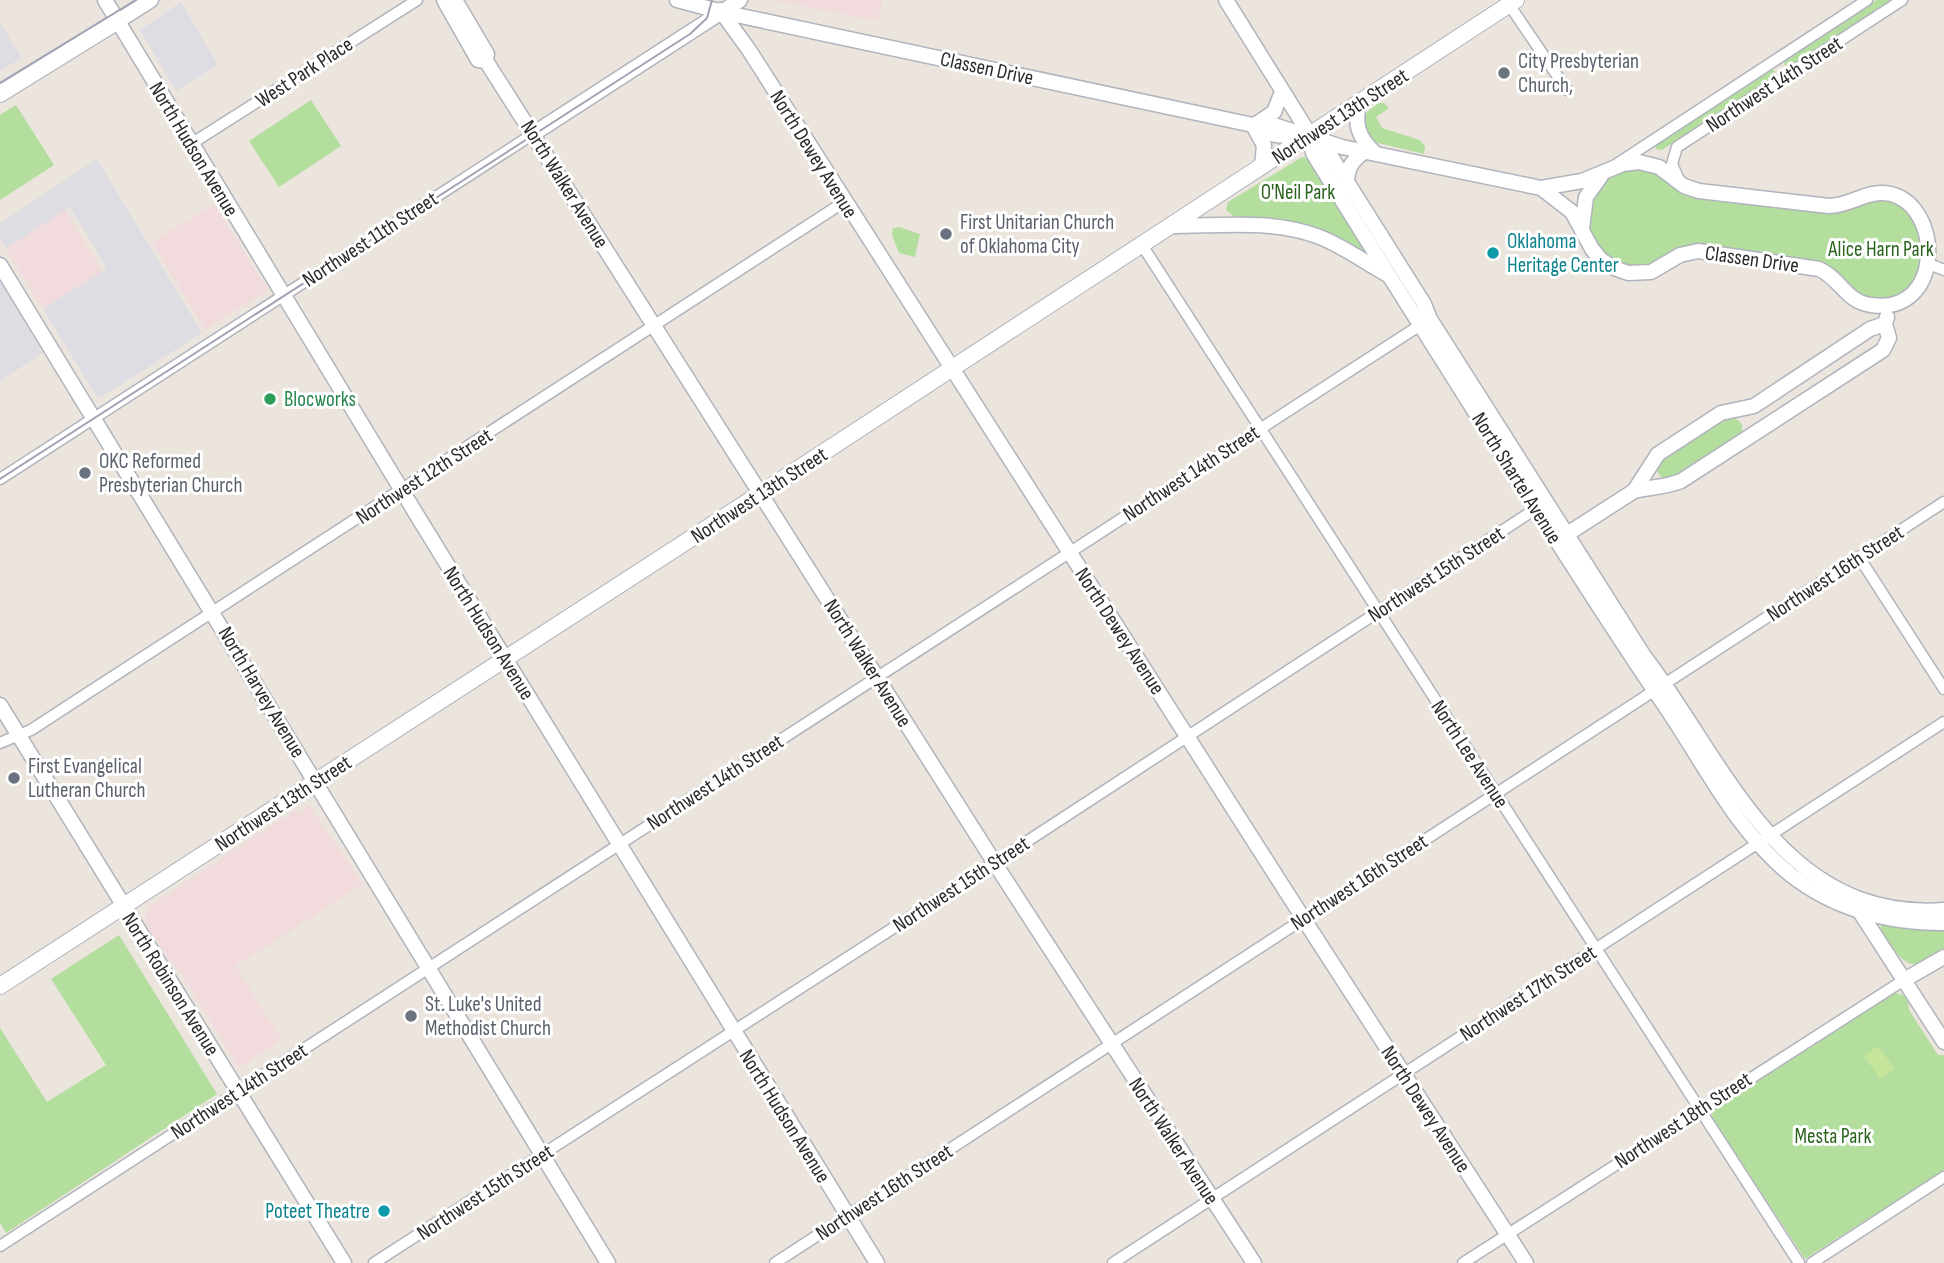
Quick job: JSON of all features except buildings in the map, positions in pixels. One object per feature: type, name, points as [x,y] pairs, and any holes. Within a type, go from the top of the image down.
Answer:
[{"type":"main road","name":"Northwest 13th Street","points":[[0,986],[1262,167],[1315,137],[1360,103],[1511,2]]},
{"type":"main road","points":[[0,94],[118,21]]},
{"type":"street","name":"North Hudson Avenue","points":[[105,0],[402,490],[877,1263]]},
{"type":"street","points":[[118,21],[151,0]]},
{"type":"street","name":"West Park Place","points":[[191,144],[416,0]]},
{"type":"street","name":"North Walker Avenue","points":[[444,0],[478,61],[486,61]]},
{"type":"street","name":"North Walker Avenue","points":[[456,0],[487,54],[486,61],[995,863],[1254,1263]]},
{"type":"street","name":"Classen Drive","points":[[677,0],[718,6],[1253,125],[1264,133],[1275,136],[1315,137],[1370,152],[1541,187],[1582,181],[1631,162],[1645,162],[1659,167],[1688,188],[1699,191],[1829,206],[1840,205],[1869,194],[1894,194],[1913,204],[1928,219],[1937,245],[1939,268],[1915,294],[1888,306],[1870,305],[1856,300],[1819,269],[1706,252],[1685,253],[1651,272],[1628,273],[1601,260],[1568,208],[1541,187]]},
{"type":"street","name":"Classen Drive","points":[[700,0],[718,6]]},
{"type":"street","name":"Northwest 11th Street","points":[[0,479],[533,134],[718,6],[740,0]]},
{"type":"street","name":"North Shartel Avenue","points":[[1226,0],[1282,92],[1347,184],[1424,304],[1425,322]]},
{"type":"street","name":"Northwest 14th Street","points":[[1608,171],[1637,149],[1867,0]]},
{"type":"street","name":"Northwest 14th Street","points":[[1680,183],[1672,163],[1678,147],[1902,0]]},
{"type":"street","points":[[1511,2],[1567,90]]},
{"type":"street","name":"North Dewey Avenue","points":[[718,6],[747,46],[844,202],[1526,1263]]},
{"type":"street","points":[[1774,61],[1785,78]]},
{"type":"street","points":[[1262,167],[1264,145],[1253,125],[1274,112],[1282,92]]},
{"type":"street","points":[[1347,184],[1347,169],[1353,160],[1370,152],[1358,131],[1360,103]]},
{"type":"street","name":"North Shartel Avenue","points":[[1315,137],[1313,153],[1389,276],[1425,322],[1659,687],[1742,824],[1810,873],[1850,896],[1944,1042]]},
{"type":"street","points":[[1582,229],[1586,197],[1594,184],[1608,171]]},
{"type":"street","name":"Northwest 12th Street","points":[[0,743],[31,730],[844,202]]},
{"type":"street","points":[[1171,226],[1247,224],[1292,228],[1336,244],[1389,276],[1409,281]]},
{"type":"street","name":"North Lee Avenue","points":[[1142,245],[1799,1263]]},
{"type":"street","name":"North Harvey Avenue","points":[[0,265],[608,1263]]},
{"type":"street","points":[[1562,538],[1634,491],[1681,481],[1883,350],[1889,338],[1885,324],[1888,306]]},
{"type":"street","name":"Northwest 14th Street","points":[[0,1246],[1425,322]]},
{"type":"street","points":[[1634,491],[1658,454],[1721,413],[1754,406],[1870,330],[1885,324]]},
{"type":"street","points":[[1741,410],[1755,433]]},
{"type":"street","name":"Northwest 16th Street","points":[[775,1263],[1944,502]]},
{"type":"street","name":"Northwest 15th Street","points":[[374,1263],[995,863],[1542,505]]},
{"type":"street","points":[[1859,557],[1944,689]]},
{"type":"street","name":"North Robinson Avenue","points":[[0,705],[343,1263]]},
{"type":"street","name":"Northwest 17th Street","points":[[1113,1263],[1944,722]]},
{"type":"street","name":"North Shartel Avenue","points":[[1764,839],[1792,875],[1814,890],[1860,912]]},
{"type":"street","points":[[1850,896],[1907,909],[1944,910]]},
{"type":"street","points":[[1860,912],[1894,920],[1944,923]]},
{"type":"street","points":[[1904,980],[1944,957]]},
{"type":"street","name":"Northwest 18th Street","points":[[1463,1263],[1699,1109],[1904,980]]},
{"type":"street","points":[[1812,1263],[1944,1177]]},
{"type":"shaded area","points":[[773,0],[882,0],[878,21]]},
{"type":"shaded area","points":[[181,2],[218,65],[176,91],[140,30]]},
{"type":"shaded area","points":[[0,23],[22,58],[0,71]]},
{"type":"shaded area","points":[[97,159],[202,333],[98,399],[43,309],[107,268],[70,207],[6,249],[0,238],[0,223]]},
{"type":"shaded area","points":[[214,204],[268,290],[205,330],[152,242]]},
{"type":"shaded area","points":[[65,210],[102,271],[43,309],[6,249]]},
{"type":"shaded area","points":[[0,280],[43,353],[0,381]]},
{"type":"shaded area","points":[[309,805],[363,884],[236,966],[282,1040],[239,1068],[178,969],[166,957],[145,922],[148,907],[294,811],[298,813]]},
{"type":"green space","points":[[1876,0],[1892,0],[1790,67],[1784,65],[1785,60]]},
{"type":"green space","points":[[1771,69],[1775,71],[1774,78],[1662,150],[1656,149],[1655,145]]},
{"type":"green space","points":[[311,100],[341,146],[279,187],[249,141]]},
{"type":"green space","points":[[1379,103],[1384,103],[1389,108],[1376,117],[1382,128],[1420,140],[1425,147],[1424,154],[1370,141],[1362,122],[1368,111]]},
{"type":"green space","points":[[16,105],[54,165],[0,200],[0,115]]},
{"type":"green space","name":"O'Neil Park","points":[[1302,157],[1310,159],[1367,249],[1364,253],[1320,230],[1281,220],[1236,218],[1226,210],[1228,202]]},
{"type":"green space","name":"Alice Harn Park","points":[[1626,168],[1651,169],[1671,181],[1831,212],[1844,211],[1872,200],[1888,200],[1922,221],[1923,277],[1899,295],[1882,300],[1858,293],[1829,266],[1785,256],[1691,245],[1643,267],[1622,266],[1606,255],[1593,239],[1589,210],[1602,182]]},
{"type":"green space","points":[[899,227],[920,234],[915,257],[899,253],[892,235],[893,228]]},
{"type":"green space","points":[[1733,416],[1742,424],[1739,437],[1675,479],[1666,480],[1659,475],[1659,460],[1725,417]]},
{"type":"green space","points":[[1881,924],[1899,928],[1944,930],[1944,951],[1927,961],[1909,963],[1903,960],[1886,939]]},
{"type":"green space","points":[[119,935],[217,1094],[6,1233],[0,1223],[0,1028],[47,1102],[106,1065],[51,979]]},
{"type":"green space","name":"Mesta Park","points":[[1893,992],[1908,1000],[1909,1010],[1938,1055],[1944,1055],[1944,1170],[1805,1259],[1710,1111]]},
{"type":"green space","points":[[1878,1046],[1895,1069],[1880,1079],[1864,1056]]},
{"type":"tram line","points":[[0,83],[136,0]]},
{"type":"tram line","points":[[0,479],[690,34],[707,18],[712,0]]},
{"type":"place","name":"City Presbyterian Church,","points":[[1504,73]]},
{"type":"place","name":"First Unitarian Church of Oklahoma City","points":[[946,234]]},
{"type":"place","name":"Oklahoma Heritage Center","points":[[1493,253]]},
{"type":"place","name":"Blocworks","points":[[270,399]]},
{"type":"place","name":"OKC Reformed Presbyterian Church","points":[[85,473]]},
{"type":"place","name":"First Evangelical Lutheran Church","points":[[14,778]]},
{"type":"place","name":"St. Luke's United Methodist Church","points":[[411,1016]]},
{"type":"place","name":"Poteet Theatre","points":[[384,1211]]}]
